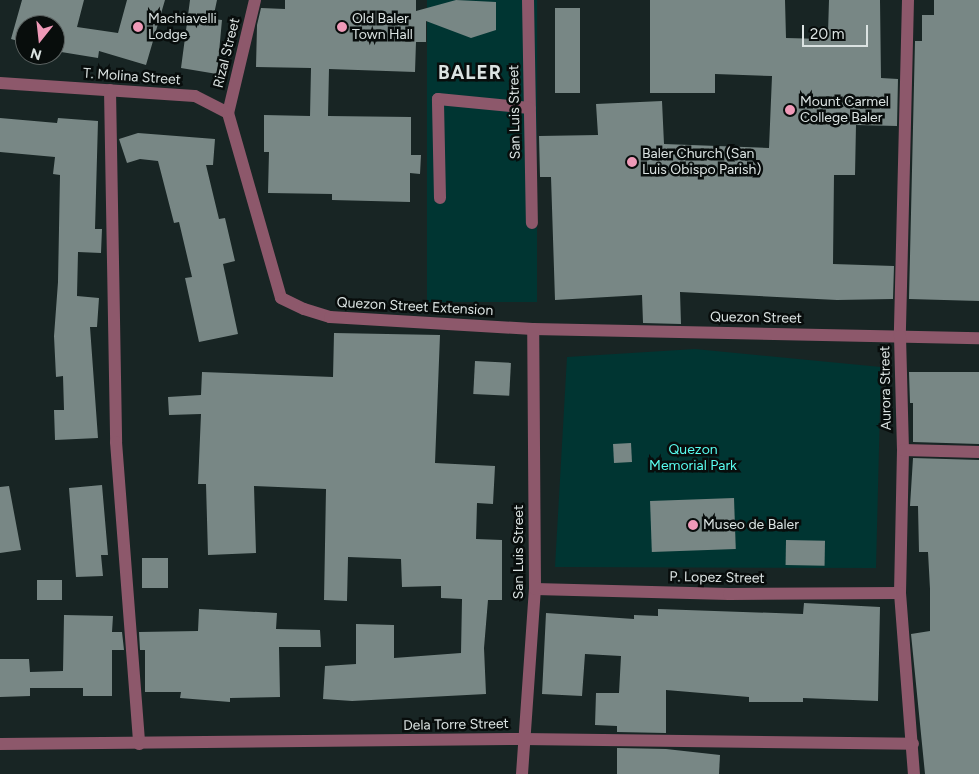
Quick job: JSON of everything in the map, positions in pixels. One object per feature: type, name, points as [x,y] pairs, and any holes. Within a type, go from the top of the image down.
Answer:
[{"type":"street","name":"Rizal Street","points":[[228,112],[255,0]]},
{"type":"street","name":"San Luis Street","points":[[528,0],[532,223]]},
{"type":"street","name":"Aurora Street","points":[[908,0],[900,336],[903,450],[900,593],[914,774]]},
{"type":"street","name":"T. Molina Street","points":[[0,83],[196,96],[228,112]]},
{"type":"street","points":[[110,90],[116,442],[139,744]]},
{"type":"street","points":[[440,198],[438,99],[530,108]]},
{"type":"street","name":"Quezon Street Extension","points":[[228,112],[281,298],[330,317],[533,329]]},
{"type":"street","name":"San Luis Street","points":[[522,774],[522,739],[535,589],[533,329]]},
{"type":"street","name":"Quezon Street","points":[[533,329],[979,338]]},
{"type":"street","points":[[903,450],[979,452]]},
{"type":"street","name":"P. Lopez Street","points":[[535,589],[729,594],[900,593]]},
{"type":"street","name":"Dela Torre Street","points":[[0,744],[522,739],[913,744]]},
{"type":"green space","points":[[427,0],[537,0],[537,302],[427,302]]},
{"type":"green space","name":"Quezon Memorial Park","points":[[695,349],[881,367],[876,568],[555,567],[567,357]]},
{"type":"building","points":[[22,0],[84,0],[77,27],[118,33],[127,0],[165,0],[146,65],[99,51],[98,58],[65,53],[65,15],[18,15]]},
{"type":"building","points":[[190,0],[217,0],[213,19],[222,20],[217,74],[181,68]]},
{"type":"building","points":[[285,0],[416,0],[416,11],[456,0],[496,2],[496,30],[471,38],[426,21],[426,42],[416,42],[415,72],[329,69],[328,116],[411,117],[411,155],[421,155],[420,174],[410,173],[410,202],[332,200],[332,194],[268,193],[269,152],[264,152],[264,115],[310,116],[311,68],[256,67],[257,25],[261,8],[285,9]]},
{"type":"building","points":[[650,0],[785,0],[786,38],[824,39],[824,33],[828,33],[829,0],[880,0],[881,78],[898,79],[897,126],[856,125],[855,175],[834,175],[833,264],[894,266],[893,299],[837,300],[680,292],[681,324],[643,323],[642,295],[555,300],[551,177],[540,177],[539,136],[598,135],[596,104],[662,101],[664,144],[769,148],[772,76],[715,74],[715,93],[650,93]]},
{"type":"building","points":[[934,0],[979,0],[979,301],[909,299],[915,41],[922,41],[922,15],[934,15]]},
{"type":"building","points":[[555,8],[580,8],[580,93],[555,93]]},
{"type":"building","points":[[15,25],[15,40],[11,39]]},
{"type":"building","points":[[0,118],[57,123],[58,118],[98,121],[95,229],[102,229],[101,253],[78,252],[77,296],[99,298],[97,327],[90,327],[98,438],[55,440],[54,410],[64,410],[63,376],[56,377],[54,336],[58,282],[60,175],[53,174],[55,157],[0,152]]},
{"type":"building","points":[[138,133],[215,139],[213,165],[206,165],[219,219],[225,218],[235,261],[223,264],[238,334],[199,342],[185,278],[192,277],[179,222],[174,223],[158,161],[140,159],[127,163],[119,139]]},
{"type":"building","points":[[334,333],[440,335],[435,463],[495,466],[493,504],[477,503],[476,539],[502,540],[502,600],[488,600],[484,648],[486,694],[352,701],[323,699],[325,666],[356,664],[356,624],[394,625],[394,658],[461,653],[462,599],[441,598],[441,586],[402,587],[401,559],[348,557],[347,601],[324,600],[326,489],[254,486],[256,553],[208,555],[206,484],[198,484],[201,414],[169,415],[168,397],[201,395],[202,372],[333,377]]},
{"type":"building","points":[[475,361],[511,363],[509,396],[473,394]]},
{"type":"building","points":[[909,372],[979,372],[979,444],[913,442],[913,403],[910,403]]},
{"type":"building","points":[[631,443],[632,462],[614,463],[613,444]]},
{"type":"building","points":[[913,458],[979,460],[979,774],[925,774],[911,634],[930,631],[930,589],[928,552],[919,552],[918,506],[910,506]]},
{"type":"building","points":[[102,485],[108,555],[101,555],[103,576],[76,577],[69,488]]},
{"type":"building","points":[[9,486],[21,550],[0,553],[0,487]]},
{"type":"building","name":"Museo de Baler","points":[[734,498],[736,549],[652,552],[650,501]]},
{"type":"building","points":[[786,540],[825,541],[825,566],[786,565]]},
{"type":"building","points":[[142,558],[168,558],[168,588],[142,588]]},
{"type":"building","points":[[37,580],[62,580],[62,600],[37,600]]},
{"type":"building","points":[[804,603],[880,607],[878,701],[803,698],[803,702],[749,702],[749,697],[666,690],[666,733],[617,732],[617,726],[595,725],[596,693],[619,693],[621,656],[585,654],[582,696],[542,694],[546,613],[634,619],[634,615],[658,616],[658,609],[803,614]]},
{"type":"building","points":[[199,609],[277,613],[276,629],[320,630],[321,647],[279,647],[280,697],[230,698],[230,702],[180,698],[181,692],[145,692],[145,650],[140,650],[139,632],[198,631]]},
{"type":"building","points":[[64,615],[113,616],[112,632],[122,632],[124,650],[112,650],[112,696],[83,696],[83,688],[30,688],[30,696],[0,697],[0,659],[29,659],[30,672],[63,671]]},
{"type":"building","points":[[617,748],[666,749],[720,755],[719,774],[617,774]]},
{"type":"place","name":"Machiavelli Lodge","points":[[138,27]]},
{"type":"place","name":"Old Baler Town Hall","points":[[342,27]]},
{"type":"place","name":"Mount Carmel College Baler","points":[[790,110]]},
{"type":"place","name":"Baler Church (San Luis Obispo Parish)","points":[[632,162]]},
{"type":"place","name":"Museo de Baler","points":[[693,525]]},
{"type":"district","name":"BALER","points":[[470,73]]}]
